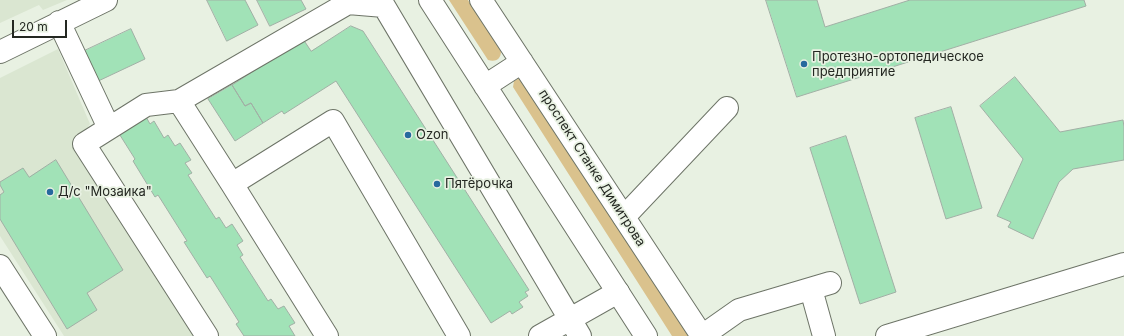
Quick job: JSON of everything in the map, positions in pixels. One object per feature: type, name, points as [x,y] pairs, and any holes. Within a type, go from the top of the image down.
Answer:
[{"type":"main road","points":[[0,52],[106,0]]},
{"type":"main road","points":[[430,0],[646,336]]},
{"type":"main road","name":"проспект Станке Димитрова","points":[[481,0],[702,336]]},
{"type":"main road","points":[[207,336],[84,144],[146,105],[179,102],[348,3],[384,6],[575,328]]},
{"type":"main road","points":[[60,22],[109,128]]},
{"type":"main road","points":[[485,86],[522,62]]},
{"type":"main road","points":[[179,102],[327,336]]},
{"type":"main road","points":[[624,217],[727,108]]},
{"type":"main road","points":[[232,184],[333,121],[459,336]]},
{"type":"main road","points":[[886,336],[1124,264]]},
{"type":"main road","points":[[0,266],[45,336]]},
{"type":"main road","points":[[702,336],[739,310],[821,286],[824,336]]},
{"type":"main road","points":[[540,336],[575,328],[618,292]]},
{"type":"shaded area","points":[[0,0],[67,0],[43,10],[39,5],[0,23]]},
{"type":"shaded area","points":[[449,0],[468,0],[501,51],[501,54],[497,60],[488,60]]},
{"type":"shaded area","name":"Д/с \"Мозаика\"","points":[[58,49],[90,124],[73,148],[194,336],[64,336],[0,236],[0,78]]},
{"type":"shaded area","points":[[520,78],[691,336],[672,336],[513,87],[514,81]]},
{"type":"building","points":[[207,0],[245,0],[258,25],[227,41]]},
{"type":"building","points":[[257,0],[301,0],[306,9],[270,26]]},
{"type":"building","points":[[766,0],[817,0],[825,27],[910,0],[1084,0],[1086,6],[797,97]]},
{"type":"building","points":[[351,26],[363,31],[529,290],[525,292],[528,296],[519,302],[523,307],[512,314],[510,311],[491,323],[336,81],[284,114],[282,111],[263,123],[251,103],[245,106],[232,85],[303,39],[311,51]]},
{"type":"building","points":[[131,29],[145,59],[94,83],[80,53]]},
{"type":"building","points":[[1015,77],[1060,132],[1123,120],[1124,127],[1124,160],[1073,169],[1059,182],[1033,239],[1008,227],[1011,222],[997,216],[1023,159],[980,106]]},
{"type":"building","points":[[232,85],[245,106],[251,103],[263,123],[235,141],[208,99]]},
{"type":"building","points":[[951,107],[982,208],[946,219],[915,118]]},
{"type":"building","points":[[145,115],[150,124],[154,121],[164,138],[168,135],[175,146],[180,143],[191,160],[185,163],[192,173],[188,175],[216,219],[219,217],[226,228],[232,224],[243,241],[237,245],[243,255],[240,257],[268,301],[271,299],[278,309],[284,306],[295,323],[289,326],[295,336],[244,336],[236,324],[239,322],[210,276],[207,278],[184,242],[187,241],[158,195],[155,197],[133,161],[135,159],[118,132]]},
{"type":"building","points":[[846,136],[896,292],[860,304],[810,148]]},
{"type":"building","points":[[56,160],[123,270],[87,293],[97,310],[67,329],[0,219],[0,195],[4,192],[0,182],[23,168],[29,177]]},
{"type":"place","name":"Протезно-ортопедическое предприятие","points":[[804,64]]},
{"type":"place","name":"Ozon","points":[[408,135]]},
{"type":"place","name":"Пятёрочка","points":[[437,184]]},
{"type":"place","name":"Д/с \"Мозаика\"","points":[[50,192]]}]
